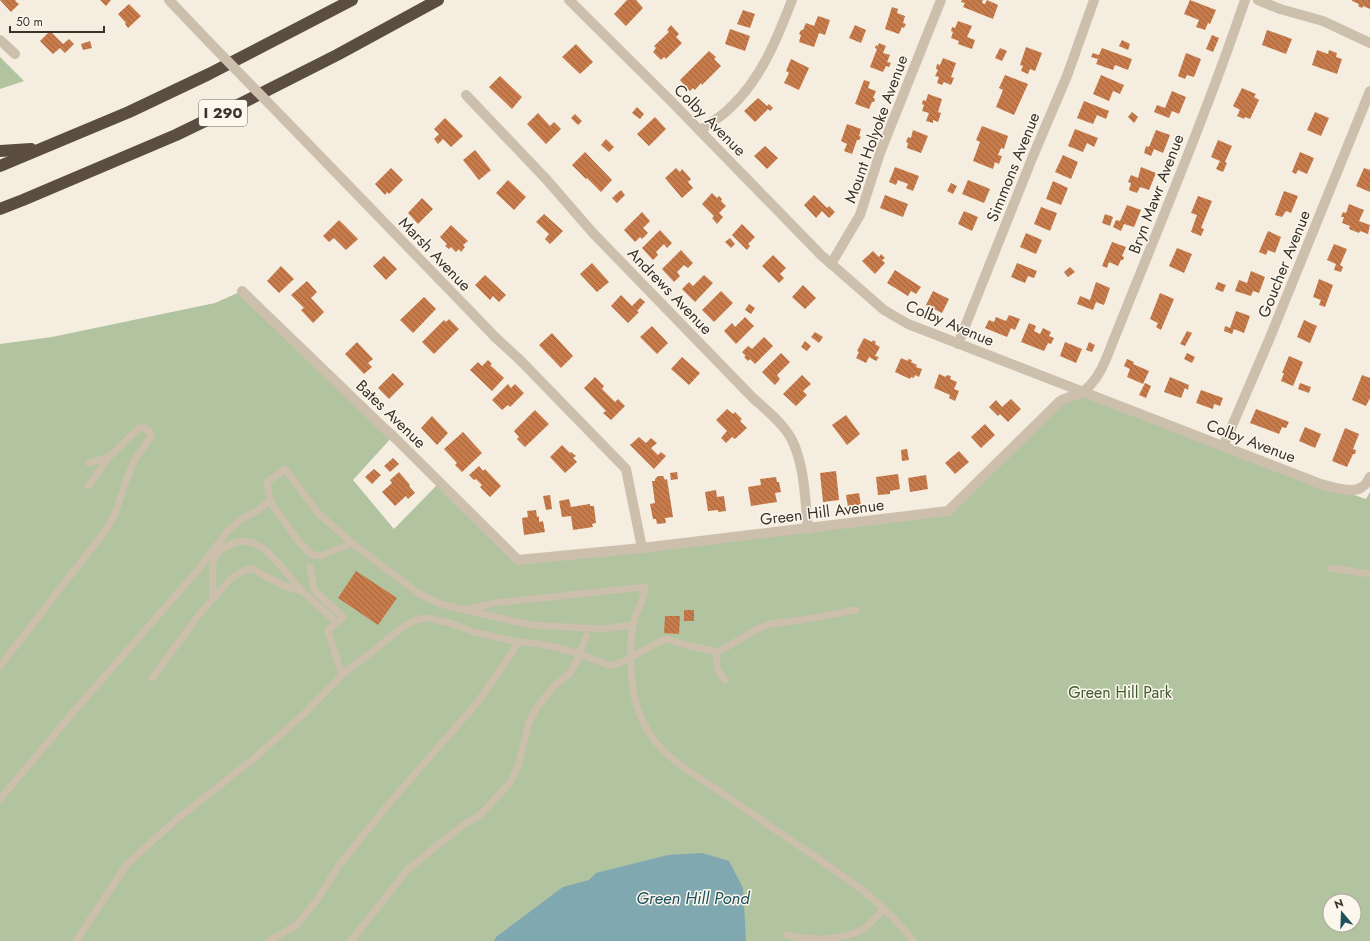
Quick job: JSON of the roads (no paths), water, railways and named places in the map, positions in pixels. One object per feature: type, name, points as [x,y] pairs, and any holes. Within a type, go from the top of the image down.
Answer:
[{"type":"highway","name":"I 290","points":[[0,166],[129,112],[209,74],[352,0]]},
{"type":"highway","name":"I 290","points":[[0,209],[107,165],[231,108],[337,55],[438,0]]},
{"type":"highway","points":[[0,151],[41,149]]},
{"type":"street","name":"Marsh Avenue","points":[[169,0],[455,296],[520,360],[626,470],[642,548]]},
{"type":"street","name":"Colby Avenue","points":[[569,0],[821,255],[884,310],[908,324],[958,344],[1318,483],[1339,489],[1358,489],[1364,485],[1370,477]]},
{"type":"street","points":[[700,131],[730,108],[748,88],[770,54],[792,0]]},
{"type":"street","name":"Mount Holyoke Avenue","points":[[831,264],[860,215],[880,153],[941,0]]},
{"type":"street","name":"Simmons Avenue","points":[[958,344],[1030,163],[1067,76],[1094,0]]},
{"type":"street","name":"Bryn Mawr Avenue","points":[[1083,392],[1098,378],[1106,360],[1158,232],[1232,40],[1245,0]]},
{"type":"street","points":[[1258,0],[1280,9],[1323,21],[1370,43]]},
{"type":"street","points":[[0,40],[15,54]]},
{"type":"street","name":"Goucher Avenue","points":[[1223,446],[1269,340],[1370,91]]},
{"type":"street","name":"Andrews Avenue","points":[[466,95],[543,176],[592,232],[752,397],[778,421],[792,440],[798,459],[808,529]]},
{"type":"street","name":"Bates Avenue","points":[[242,291],[393,436],[518,560]]},
{"type":"street","name":"Green Hill Avenue","points":[[518,560],[642,548],[948,511],[1060,401],[1083,392]]},
{"type":"lane","points":[[0,666],[108,527],[117,510],[125,483],[134,461],[151,436],[148,430],[143,427],[139,428],[109,457],[88,486]]},
{"type":"lane","points":[[89,463],[109,457]]},
{"type":"lane","points":[[352,543],[320,556],[311,554],[298,541],[270,500],[267,482],[286,469],[320,515],[352,543],[418,593],[440,604],[530,625],[602,629],[633,625]]},
{"type":"lane","points":[[0,799],[198,570],[227,532],[240,520],[258,510],[270,500]]},
{"type":"lane","points":[[213,598],[213,564],[215,557],[219,550],[236,542],[244,541],[253,543],[262,548],[279,564],[301,590],[336,623]]},
{"type":"lane","points":[[310,567],[314,590],[343,617],[328,631],[342,675]]},
{"type":"lane","points":[[1330,568],[1370,574]]},
{"type":"lane","points":[[152,678],[201,612],[237,574],[247,569],[253,569],[288,587],[301,590]]},
{"type":"lane","points":[[466,610],[493,603],[646,587],[632,631],[631,657],[633,690],[642,721],[662,749],[688,770],[857,886],[884,908],[906,930],[913,941]]},
{"type":"lane","points":[[76,941],[127,864],[176,820],[252,760],[304,714],[342,675],[407,624],[419,619],[429,618],[453,624],[474,632],[517,642],[549,645],[613,666],[666,639],[718,652],[759,628],[770,624],[856,610]]},
{"type":"lane","points":[[350,941],[408,869],[459,828],[481,814],[510,782],[518,766],[529,722],[536,709],[554,687],[570,673],[580,654],[586,636]]},
{"type":"lane","points":[[269,941],[290,929],[305,916],[348,853],[477,703],[512,653],[517,642]]},
{"type":"lane","points":[[718,652],[716,666],[718,672],[726,680]]},
{"type":"lane","points":[[787,935],[796,939],[814,941],[843,938],[864,929],[884,908]]},
{"type":"water","name":"Green Hill Pond","points":[[702,853],[729,861],[743,888],[746,941],[494,941],[496,937],[563,887],[589,880],[596,873],[668,855]]},
{"type":"park label","name":"Green Hill Park","points":[[1120,692]]}]
